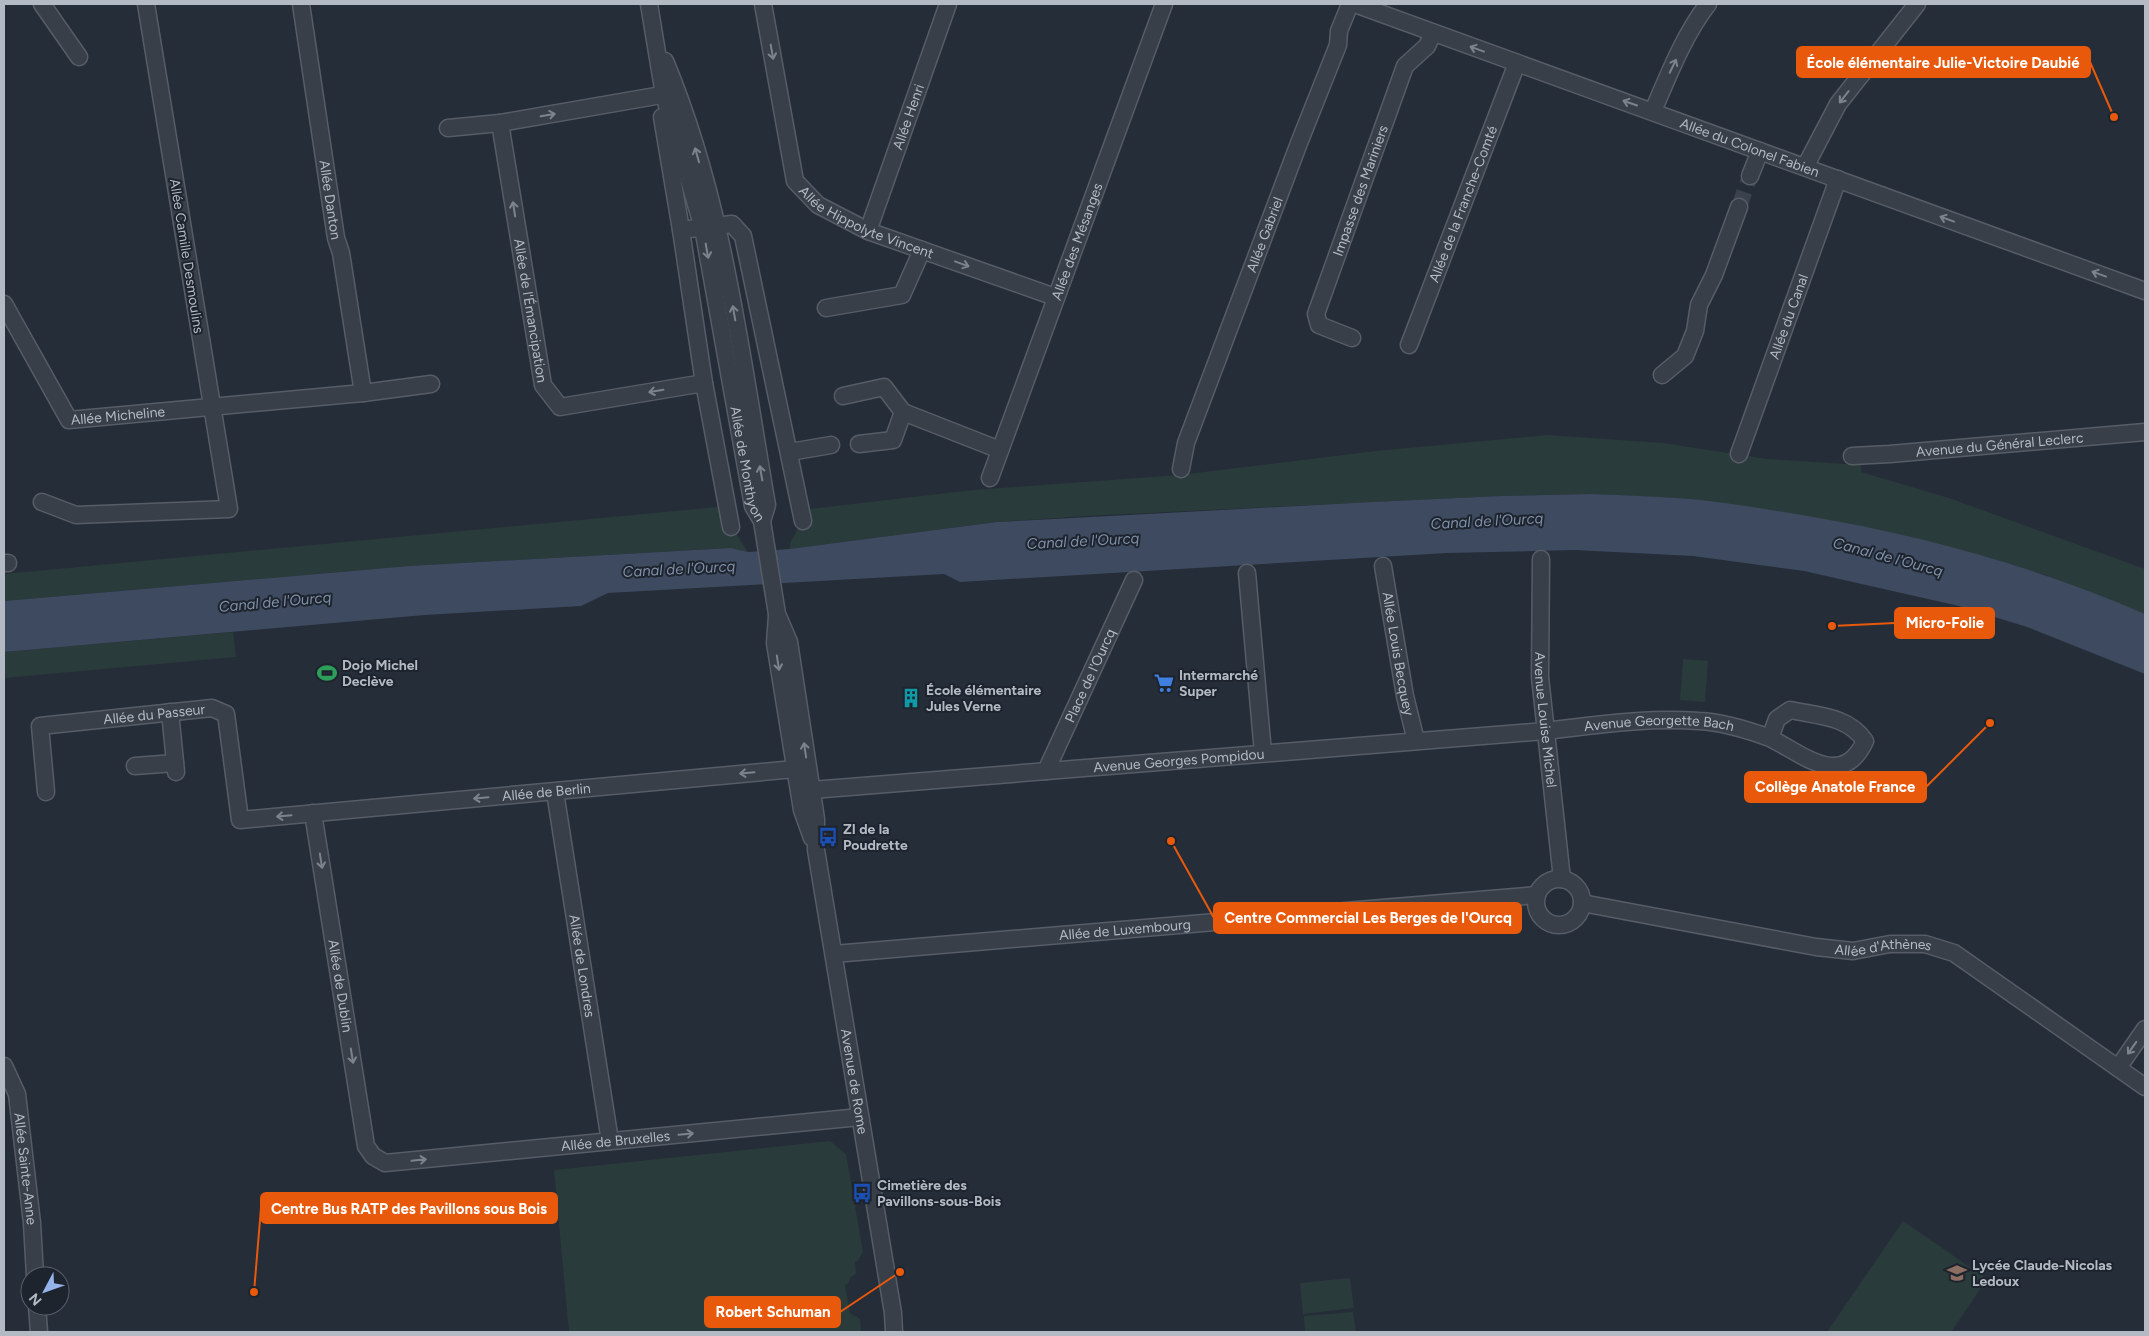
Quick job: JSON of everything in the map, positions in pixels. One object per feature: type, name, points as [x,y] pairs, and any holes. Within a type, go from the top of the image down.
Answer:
[{"type":"street","points":[[42,4],[79,57]]},
{"type":"street","name":"Allée Camille Desmoulins","points":[[42,502],[76,515],[229,509],[146,4]]},
{"type":"street","name":"Allée Danton","points":[[301,4],[336,238],[341,253],[363,393]]},
{"type":"street","name":"Allée de Monthyon","points":[[649,4],[654,34],[710,227],[753,506],[762,521],[776,609]]},
{"type":"street","name":"Allée Hippolyte Vincent","points":[[763,4],[795,181],[818,205],[868,231],[1056,297]]},
{"type":"street","name":"Allée Henri","points":[[868,231],[948,4]]},
{"type":"street","name":"Allée des Mésanges","points":[[990,478],[1164,4]]},
{"type":"street","name":"Allée du Colonel Fabien","points":[[1356,4],[2145,291]]},
{"type":"street","name":"Allée Gabriel","points":[[1181,469],[1186,443],[1338,45],[1339,31],[1356,4]]},
{"type":"street","points":[[1653,111],[1697,18],[1708,4]]},
{"type":"street","points":[[1805,166],[1838,104],[1917,4]]},
{"type":"street","name":"Impasse des Mariniers","points":[[1352,338],[1319,325],[1316,314],[1405,66],[1427,46],[1433,33]]},
{"type":"street","name":"Allée de la Franche-Comté","points":[[1409,345],[1517,63]]},
{"type":"street","points":[[448,128],[500,123],[671,93]]},
{"type":"street","name":"Allée de Monthyon","points":[[671,93],[661,114],[704,383],[731,527]]},
{"type":"street","name":"Allée de l'Émancipation","points":[[500,123],[542,385],[560,406],[704,383]]},
{"type":"street","points":[[1750,176],[1760,151]]},
{"type":"street","name":"Allée du Canal","points":[[1739,454],[1838,179]]},
{"type":"street","points":[[1662,375],[1685,356],[1695,331],[1699,305],[1714,275],[1739,207]]},
{"type":"street","points":[[681,230],[732,224],[743,236],[803,521]]},
{"type":"street","points":[[826,308],[902,295],[922,250]]},
{"type":"street","name":"Allée Micheline","points":[[4,304],[69,420],[211,408]]},
{"type":"street","points":[[211,408],[363,393],[431,384]]},
{"type":"street","points":[[843,396],[884,387],[903,412],[1000,450]]},
{"type":"street","points":[[859,444],[894,440],[903,412]]},
{"type":"street","name":"Avenue du Général Leclerc","points":[[1852,456],[2145,432]]},
{"type":"street","points":[[790,452],[831,445]]},
{"type":"street","name":"Avenue Louise Michel","points":[[1541,559],[1540,677],[1562,879]]},
{"type":"street","name":"Allée Louis Becquey","points":[[1383,566],[1405,696],[1416,741]]},
{"type":"street","points":[[1247,574],[1263,753]]},
{"type":"street","name":"Place de l'Ourcq","points":[[1046,771],[1134,580]]},
{"type":"street","name":"Avenue de Rome","points":[[776,609],[775,643],[795,769],[802,810],[816,850],[893,1313],[894,1332]]},
{"type":"street","name":"Avenue de Rome","points":[[776,609],[789,642],[816,819],[816,850]]},
{"type":"street","name":"Allée du Passeur","points":[[46,792],[40,726],[212,708],[226,714],[240,820]]},
{"type":"street","name":"Avenue Georgette Bach","points":[[1545,730],[1630,721],[1700,720],[1743,728],[1770,738],[1826,767],[1842,766],[1859,755],[1865,741],[1858,731],[1846,722],[1790,710],[1777,719],[1770,738]]},
{"type":"street","points":[[135,766],[175,768],[170,712]]},
{"type":"street","name":"Avenue Georges Pompidou","points":[[812,790],[1545,730]]},
{"type":"street","points":[[795,769],[804,772],[809,808],[816,819]]},
{"type":"street","name":"Allée de Berlin","points":[[240,820],[795,769]]},
{"type":"street","name":"Allée de Londres","points":[[555,792],[610,1141]]},
{"type":"street","name":"Allée de Dublin","points":[[313,813],[366,1146],[373,1156]]},
{"type":"street","points":[[1562,879],[1574,885],[1582,896],[1581,911],[1570,923],[1554,926],[1541,918],[1536,903],[1537,895],[1547,882],[1562,879]]},
{"type":"street","name":"Allée de Luxembourg","points":[[834,954],[1537,895]]},
{"type":"street","name":"Allée d'Athènes","points":[[1582,903],[1826,948],[1853,951],[1890,944],[1925,944],[1954,953],[2145,1087]]},
{"type":"street","points":[[2118,1068],[2145,1029]]},
{"type":"street","name":"Allée Sainte-Anne","points":[[4,1066],[17,1094],[32,1223],[34,1266]]},
{"type":"street","name":"Allée de Bruxelles","points":[[373,1156],[385,1163],[860,1118]]},
{"type":"street","name":"Avenue de Rome","points":[[893,1313],[899,1332]]},
{"type":"street","points":[[38,1316],[39,1332]]},
{"type":"shaded area","points":[[1548,435],[1663,443],[1767,459],[1861,465],[1861,472],[1949,498],[2145,569],[2145,614],[2042,574],[1958,549],[1678,498],[1590,494],[1500,496],[1085,516],[997,522],[789,549],[791,541],[809,509],[974,490],[1179,475],[1376,451]]},
{"type":"shaded area","points":[[718,507],[748,552],[731,548],[409,566],[4,601],[4,574]]},
{"type":"shaded area","points":[[233,632],[236,657],[4,678],[4,652]]},
{"type":"shaded area","points":[[1683,659],[1708,661],[1705,702],[1680,700]]},
{"type":"shaded area","points":[[830,1141],[846,1154],[863,1252],[858,1261],[855,1262],[856,1274],[845,1285],[850,1313],[860,1319],[861,1331],[865,1332],[569,1332],[554,1170]]},
{"type":"shaded area","points":[[1903,1221],[1987,1279],[1951,1332],[1827,1332]]},
{"type":"shaded area","points":[[1350,1278],[1354,1308],[1303,1314],[1300,1283]]},
{"type":"shaded area","points":[[1353,1312],[1356,1332],[1305,1332],[1304,1316]]},
{"type":"water","name":"Canal de l'Ourcq","points":[[1590,494],[1693,499],[1808,516],[1937,543],[2022,568],[2105,597],[2145,614],[2145,674],[2027,627],[1959,606],[1804,571],[1693,556],[1574,550],[1447,553],[960,582],[944,574],[608,593],[581,606],[425,615],[4,652],[4,601],[409,566],[731,548],[748,552],[789,549],[997,522],[1372,502]]},
{"type":"tunnel","points":[[1739,207],[1750,176]]},
{"type":"place","name":"École élémentaire Julie-Victoire Daubié","points":[[2114,117]]},
{"type":"place","name":"Micro-Folie","points":[[1832,626]]},
{"type":"place","name":"Dojo Michel Declève","points":[[327,673]]},
{"type":"place","name":"Intermarché Super","points":[[1164,683]]},
{"type":"place","name":"École élémentaire Jules Verne","points":[[911,698]]},
{"type":"place","name":"Collège Anatole France","points":[[1990,723]]},
{"type":"place","name":"ZI de la Poudrette","points":[[828,837]]},
{"type":"place","name":"Centre Commercial Les Berges de l'Ourcq","points":[[1171,841]]},
{"type":"place","name":"Cimetière des Pavillons-sous-Bois","points":[[862,1193]]},
{"type":"place","name":"Robert Schuman","points":[[900,1272]]},
{"type":"place","name":"Lycée Claude-Nicolas Ledoux","points":[[1957,1273]]},
{"type":"place","name":"Centre Bus RATP des Pavillons sous Bois","points":[[254,1292]]}]
